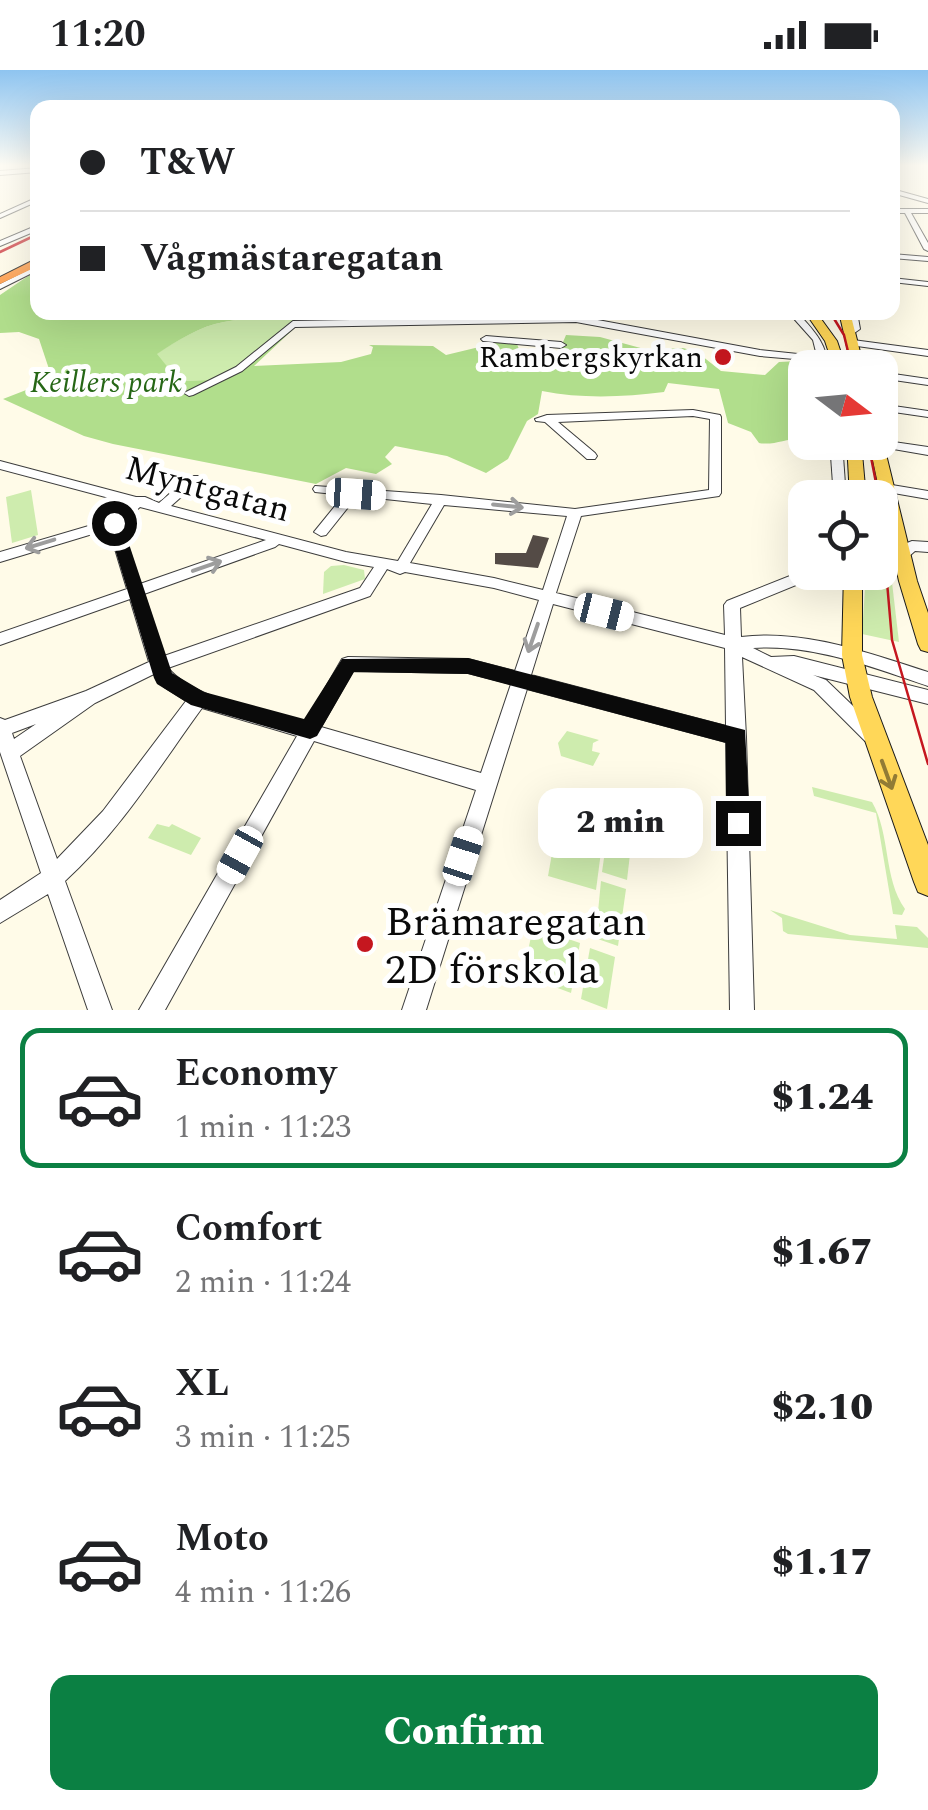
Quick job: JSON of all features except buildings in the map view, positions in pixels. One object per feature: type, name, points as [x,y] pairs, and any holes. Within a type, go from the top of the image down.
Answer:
[{"type":"highway","points":[[0,282],[30,266]]},
{"type":"main road","points":[[816,320],[834,350]]},
{"type":"main road","points":[[850,323],[855,350]]},
{"type":"main road","points":[[898,512],[916,549],[928,644]]},
{"type":"main road","points":[[854,590],[852,655],[857,680],[928,882]]},
{"type":"street","points":[[900,211],[928,211]]},
{"type":"street","points":[[907,211],[928,250]]},
{"type":"street","points":[[0,244],[30,231]]},
{"type":"street","points":[[900,257],[928,259]]},
{"type":"street","points":[[900,280],[928,283]]},
{"type":"street","points":[[189,393],[239,369],[293,324],[336,320]]},
{"type":"street","points":[[498,320],[484,342],[561,344]]},
{"type":"street","points":[[594,320],[788,357]]},
{"type":"street","points":[[800,320],[818,339],[821,350]]},
{"type":"street","points":[[850,323],[928,353]]},
{"type":"street","points":[[898,378],[928,382]]},
{"type":"street","points":[[898,410],[928,414]]},
{"type":"street","points":[[319,489],[575,513],[714,493],[716,417],[693,413],[543,418],[591,456]]},
{"type":"street","points":[[898,447],[928,452]]},
{"type":"street","name":"Myntgatan","points":[[3,468],[140,500],[382,566],[494,583],[734,644]]},
{"type":"street","points":[[163,506],[194,479]]},
{"type":"street","points":[[898,490],[928,496]]},
{"type":"street","points":[[321,532],[352,494]]},
{"type":"street","points":[[0,557],[114,523],[140,500]]},
{"type":"street","points":[[400,569],[440,500]]},
{"type":"street","points":[[414,1010],[575,513]]},
{"type":"street","points":[[114,523],[164,678],[198,699],[486,784]]},
{"type":"street","points":[[0,640],[270,544],[277,538]]},
{"type":"street","points":[[10,752],[89,698],[158,666],[365,592],[382,566]]},
{"type":"street","points":[[742,1010],[734,601],[788,581]]},
{"type":"street","points":[[734,644],[753,640],[852,655],[928,679]]},
{"type":"street","points":[[734,644],[829,691],[874,737]]},
{"type":"street","points":[[772,663],[794,663],[928,697]]},
{"type":"street","points":[[151,1010],[348,664],[468,666],[737,737]]},
{"type":"street","points":[[89,698],[1,727],[100,1010]]},
{"type":"street","points":[[0,912],[55,880],[86,848],[198,699]]},
{"type":"green space","name":"Keillers park","points":[[30,275],[30,320],[246,320],[215,324],[157,354],[179,381],[209,380],[250,359],[291,323],[311,320],[318,320],[300,323],[254,366],[341,362],[371,354],[373,347],[369,345],[433,346],[446,355],[516,342],[522,356],[556,359],[566,335],[600,337],[648,350],[683,348],[697,352],[721,371],[765,375],[779,362],[788,362],[788,440],[759,443],[751,432],[728,423],[719,389],[668,383],[664,392],[634,395],[542,391],[538,414],[527,421],[508,459],[486,473],[447,456],[395,446],[385,457],[392,464],[376,474],[346,468],[316,484],[113,444],[84,436],[3,399],[39,385],[50,372],[39,339],[19,332],[0,333],[0,295]]},
{"type":"green space","points":[[310,320],[291,323],[250,359],[209,380],[179,381],[156,354],[189,335],[233,321]]},
{"type":"green space","points":[[31,490],[38,535],[12,543],[6,497]]},
{"type":"green space","points":[[331,566],[364,570],[365,579],[323,594],[324,572]]},
{"type":"green space","points":[[865,590],[893,590],[899,642],[862,634]]},
{"type":"green space","points":[[567,731],[599,740],[593,743],[592,751],[600,753],[593,766],[561,756],[558,743]]},
{"type":"green space","points":[[812,787],[872,802],[882,828],[893,884],[905,909],[902,915],[893,914],[876,813],[814,796]]},
{"type":"green space","points":[[157,824],[172,824],[201,838],[191,855],[148,838]]},
{"type":"green space","points":[[608,830],[632,837],[627,880],[602,872]]},
{"type":"green space","points":[[556,831],[602,844],[596,890],[548,876]]},
{"type":"green space","points":[[601,881],[626,889],[618,946],[592,937]]},
{"type":"green space","points":[[770,910],[850,935],[897,939],[895,925],[917,927],[928,938],[928,948],[788,934],[783,931],[782,918]]},
{"type":"green space","points":[[533,927],[580,943],[571,993],[523,975]]},
{"type":"green space","points":[[590,948],[615,957],[607,1009],[581,999]]},
{"type":"tram line","points":[[835,320],[848,350]]},
{"type":"tram line","points":[[872,460],[875,480]]},
{"type":"tram line","points":[[888,590],[892,640],[928,764]]},
{"type":"railway","points":[[0,252],[30,238]]},
{"type":"place","name":"Rambergskyrkan","points":[[723,357]]},
{"type":"place","name":"Brämaregatan 2D förskola","points":[[365,944]]},
{"type":"route","points":[[114,523],[158,666],[164,678],[198,699],[310,730],[348,664],[468,666],[737,737],[738,823]]}]
